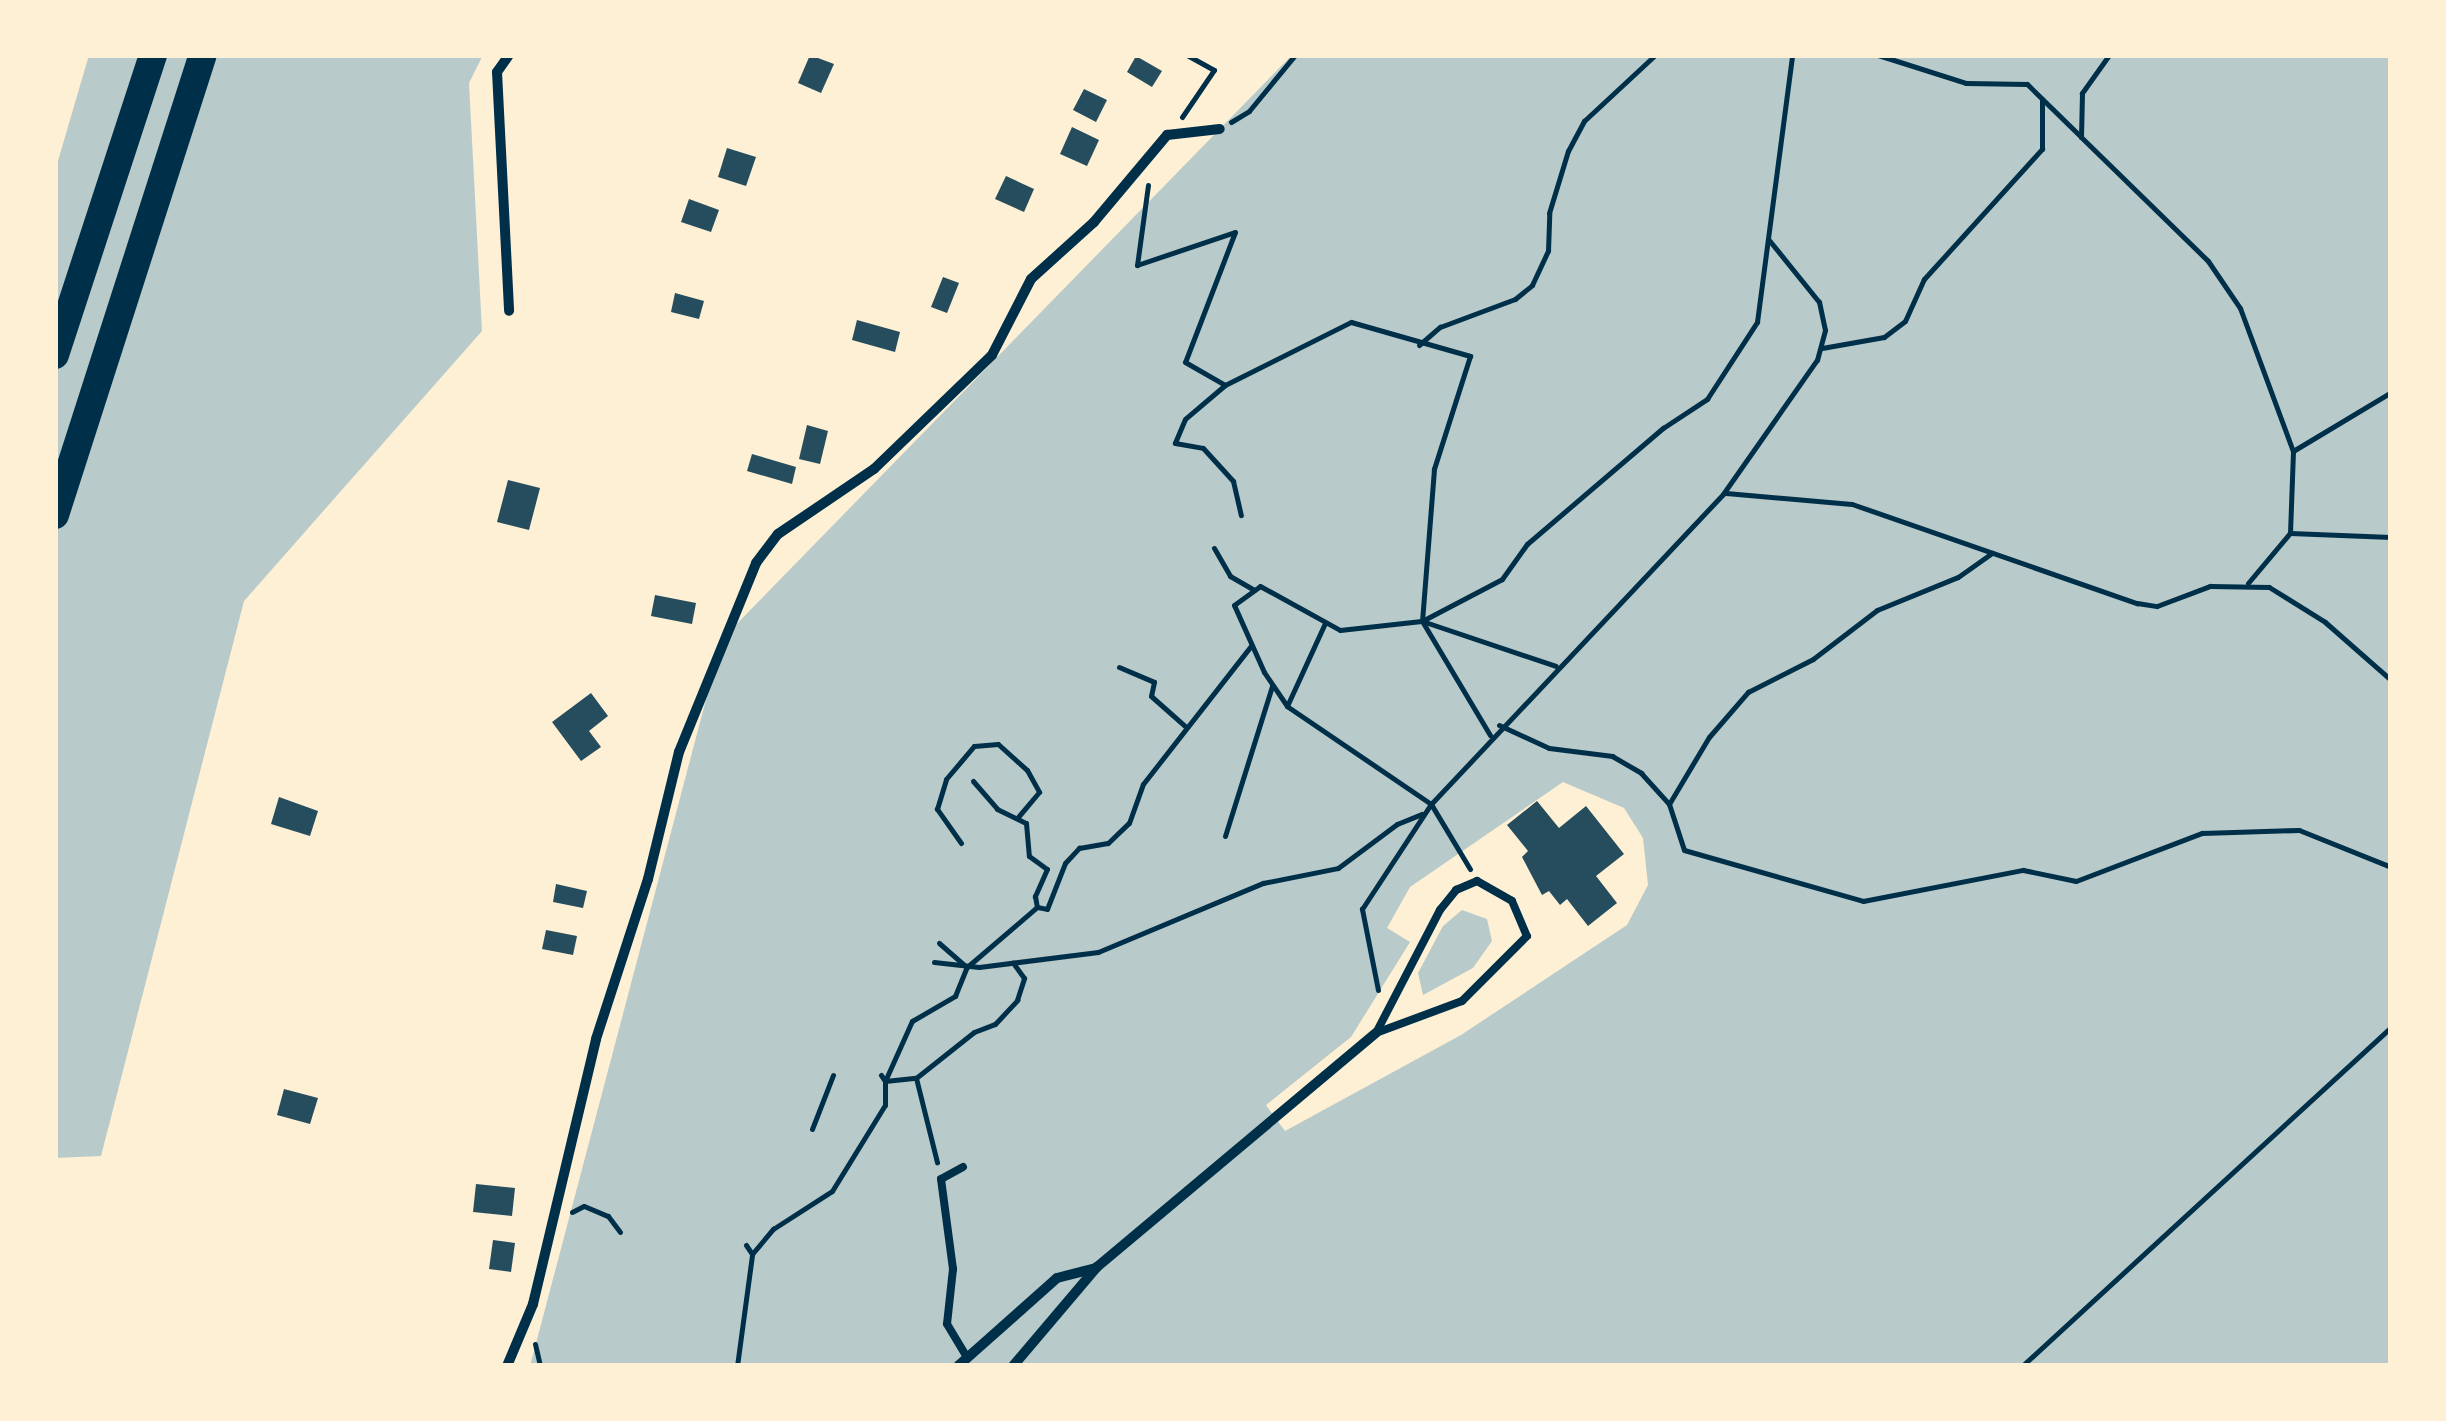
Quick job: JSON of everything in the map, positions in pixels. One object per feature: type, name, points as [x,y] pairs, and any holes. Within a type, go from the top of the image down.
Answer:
[{"type":"highway","points":[[55,356],[153,55]]},
{"type":"highway","points":[[55,515],[203,55]]},
{"type":"street","points":[[508,55],[496,72],[509,311]]},
{"type":"street","points":[[507,1366],[533,1304],[550,1217],[679,752],[756,563],[778,534],[874,469],[992,355],[1031,279],[1094,222],[1168,134],[1220,129]]},
{"type":"street","points":[[1013,1366],[1097,1267],[1376,1033]]},
{"type":"street","points":[[958,1366],[965,1354],[1057,1278],[1097,1267]]},
{"type":"lane","points":[[1477,881],[1512,901],[1527,936],[1462,1001],[1376,1033],[1440,910],[1456,890],[1477,881]]},
{"type":"lane","points":[[963,1167],[941,1180],[953,1268],[947,1324],[965,1354]]},
{"type":"path","points":[[1187,55],[1214,70],[1191,106]]},
{"type":"path","points":[[1220,129],[1249,111],[1295,55]]},
{"type":"path","points":[[1419,345],[1440,327],[1515,299],[1532,285],[1548,251],[1549,213],[1568,152],[1584,121],[1655,55]]},
{"type":"path","points":[[1477,881],[1431,804],[1288,706],[1272,686],[1234,605],[1254,590],[1267,588],[1325,623],[1363,632],[1422,621],[1502,579],[1527,544],[1663,428],[1707,399],[1758,322],[1792,55]]},
{"type":"path","points":[[1878,55],[1966,83],[2027,84],[2219,276],[2240,308],[2292,451],[2290,532],[2247,584]]},
{"type":"path","points":[[2081,137],[2082,94],[2109,55]]},
{"type":"path","points":[[1822,348],[1884,337],[1904,320],[1924,280],[2042,149],[2042,99]]},
{"type":"path","points":[[1152,152],[1137,265],[1236,232],[1185,362],[1225,385]]},
{"type":"path","points":[[1376,1033],[1379,978],[1362,909],[1431,804],[1490,735],[1723,494],[1778,422],[1822,348],[1819,302],[1768,237]]},
{"type":"path","points":[[1242,515],[1233,481],[1203,448],[1174,444],[1184,419],[1225,385],[1345,323],[1470,356],[1434,469],[1422,621],[1490,735]]},
{"type":"path","points":[[2292,451],[2391,392]]},
{"type":"path","points":[[1723,494],[1787,494],[1852,504],[2153,606],[2210,586],[2269,587],[2305,607],[2391,680]]},
{"type":"path","points":[[2290,532],[2391,537]]},
{"type":"path","points":[[1214,548],[1230,576],[1254,590]]},
{"type":"path","points":[[1669,804],[1710,737],[1748,692],[1813,659],[1877,610],[1958,577],[1992,553]]},
{"type":"path","points":[[1422,621],[1556,666]]},
{"type":"path","points":[[1288,706],[1325,623]]},
{"type":"path","points":[[1037,907],[1047,909],[1079,848],[1108,843],[1129,823],[1142,784],[1251,646]]},
{"type":"path","points":[[1120,667],[1154,682],[1152,696],[1185,726]]},
{"type":"path","points":[[1225,836],[1272,686]]},
{"type":"path","points":[[1499,726],[1530,734],[1549,748],[1612,756],[1641,773],[1669,804],[1684,850],[1863,900],[2023,870],[2076,881],[2202,833],[2299,830],[2391,867]]},
{"type":"path","points":[[961,842],[937,809],[946,778],[974,746],[998,744],[1027,770],[1039,792],[1017,818]]},
{"type":"path","points":[[738,1366],[752,1254],[773,1229],[832,1191],[886,1105],[883,1078],[912,1021],[954,996],[967,967],[1037,907],[1047,869],[1029,856],[1026,823],[997,809],[973,782]]},
{"type":"path","points":[[934,962],[967,967],[1098,952],[1263,883],[1338,868],[1397,824],[1425,813]]},
{"type":"path","points":[[939,943],[967,967]]},
{"type":"path","points":[[883,1078],[916,1078],[974,1032],[995,1024],[1017,1000],[1024,978],[1013,963]]},
{"type":"path","points":[[2022,1366],[2391,1027]]},
{"type":"path","points":[[812,1129],[833,1075]]},
{"type":"path","points":[[916,1078],[941,1180]]},
{"type":"path","points":[[550,1217],[584,1206],[608,1216],[620,1232]]},
{"type":"path","points":[[746,1246],[752,1254]]},
{"type":"shaded area","points":[[89,55],[483,55],[469,83],[482,331],[244,601],[101,1156],[55,1158],[55,171]]},
{"type":"shaded area","points":[[1292,55],[2391,55],[2391,1366],[530,1366],[722,639]],"holes":[[[1563,782],[1624,808],[1643,838],[1648,885],[1627,925],[1461,1035],[1285,1131],[1266,1105],[1351,1037],[1410,942],[1387,928],[1410,887]]]},
{"type":"shaded area","points":[[1462,910],[1487,919],[1492,941],[1473,968],[1423,995],[1418,973],[1443,926]]},
{"type":"building","points":[[810,55],[834,64],[821,93],[798,83]]},
{"type":"building","points":[[1136,56],[1162,71],[1152,87],[1127,72]]},
{"type":"building","points":[[1084,89],[1107,100],[1096,122],[1073,110]]},
{"type":"building","points":[[1072,127],[1099,140],[1087,166],[1060,154]]},
{"type":"building","points":[[727,148],[756,157],[746,186],[718,177]]},
{"type":"building","points":[[1006,176],[1034,189],[1024,212],[995,199]]},
{"type":"building","points":[[689,199],[719,210],[711,232],[681,222]]},
{"type":"building","points":[[943,277],[959,283],[947,313],[931,307]]},
{"type":"building","points":[[675,293],[704,301],[699,319],[671,312]]},
{"type":"building","points":[[857,320],[900,332],[895,352],[852,340]]},
{"type":"building","points":[[807,425],[828,431],[820,464],[799,459]]},
{"type":"building","points":[[752,454],[796,467],[792,484],[747,471]]},
{"type":"building","points":[[508,480],[540,488],[529,530],[497,522]]},
{"type":"building","points":[[655,595],[696,603],[692,624],[651,616]]},
{"type":"building","points":[[591,693],[608,716],[589,731],[601,747],[581,761],[552,722]]},
{"type":"building","points":[[279,797],[318,811],[310,836],[271,824]]},
{"type":"building","points":[[1537,801],[1559,828],[1586,806],[1624,854],[1596,876],[1617,903],[1588,926],[1567,899],[1560,905],[1549,891],[1542,895],[1522,857],[1528,851],[1507,825]]},
{"type":"building","points":[[556,884],[587,891],[583,908],[553,902]]},
{"type":"building","points":[[546,930],[577,936],[573,955],[542,949]]},
{"type":"building","points":[[284,1089],[318,1098],[310,1124],[277,1115]]},
{"type":"building","points":[[476,1184],[515,1188],[512,1216],[473,1212]]},
{"type":"building","points":[[493,1240],[515,1243],[511,1272],[489,1269]]}]
